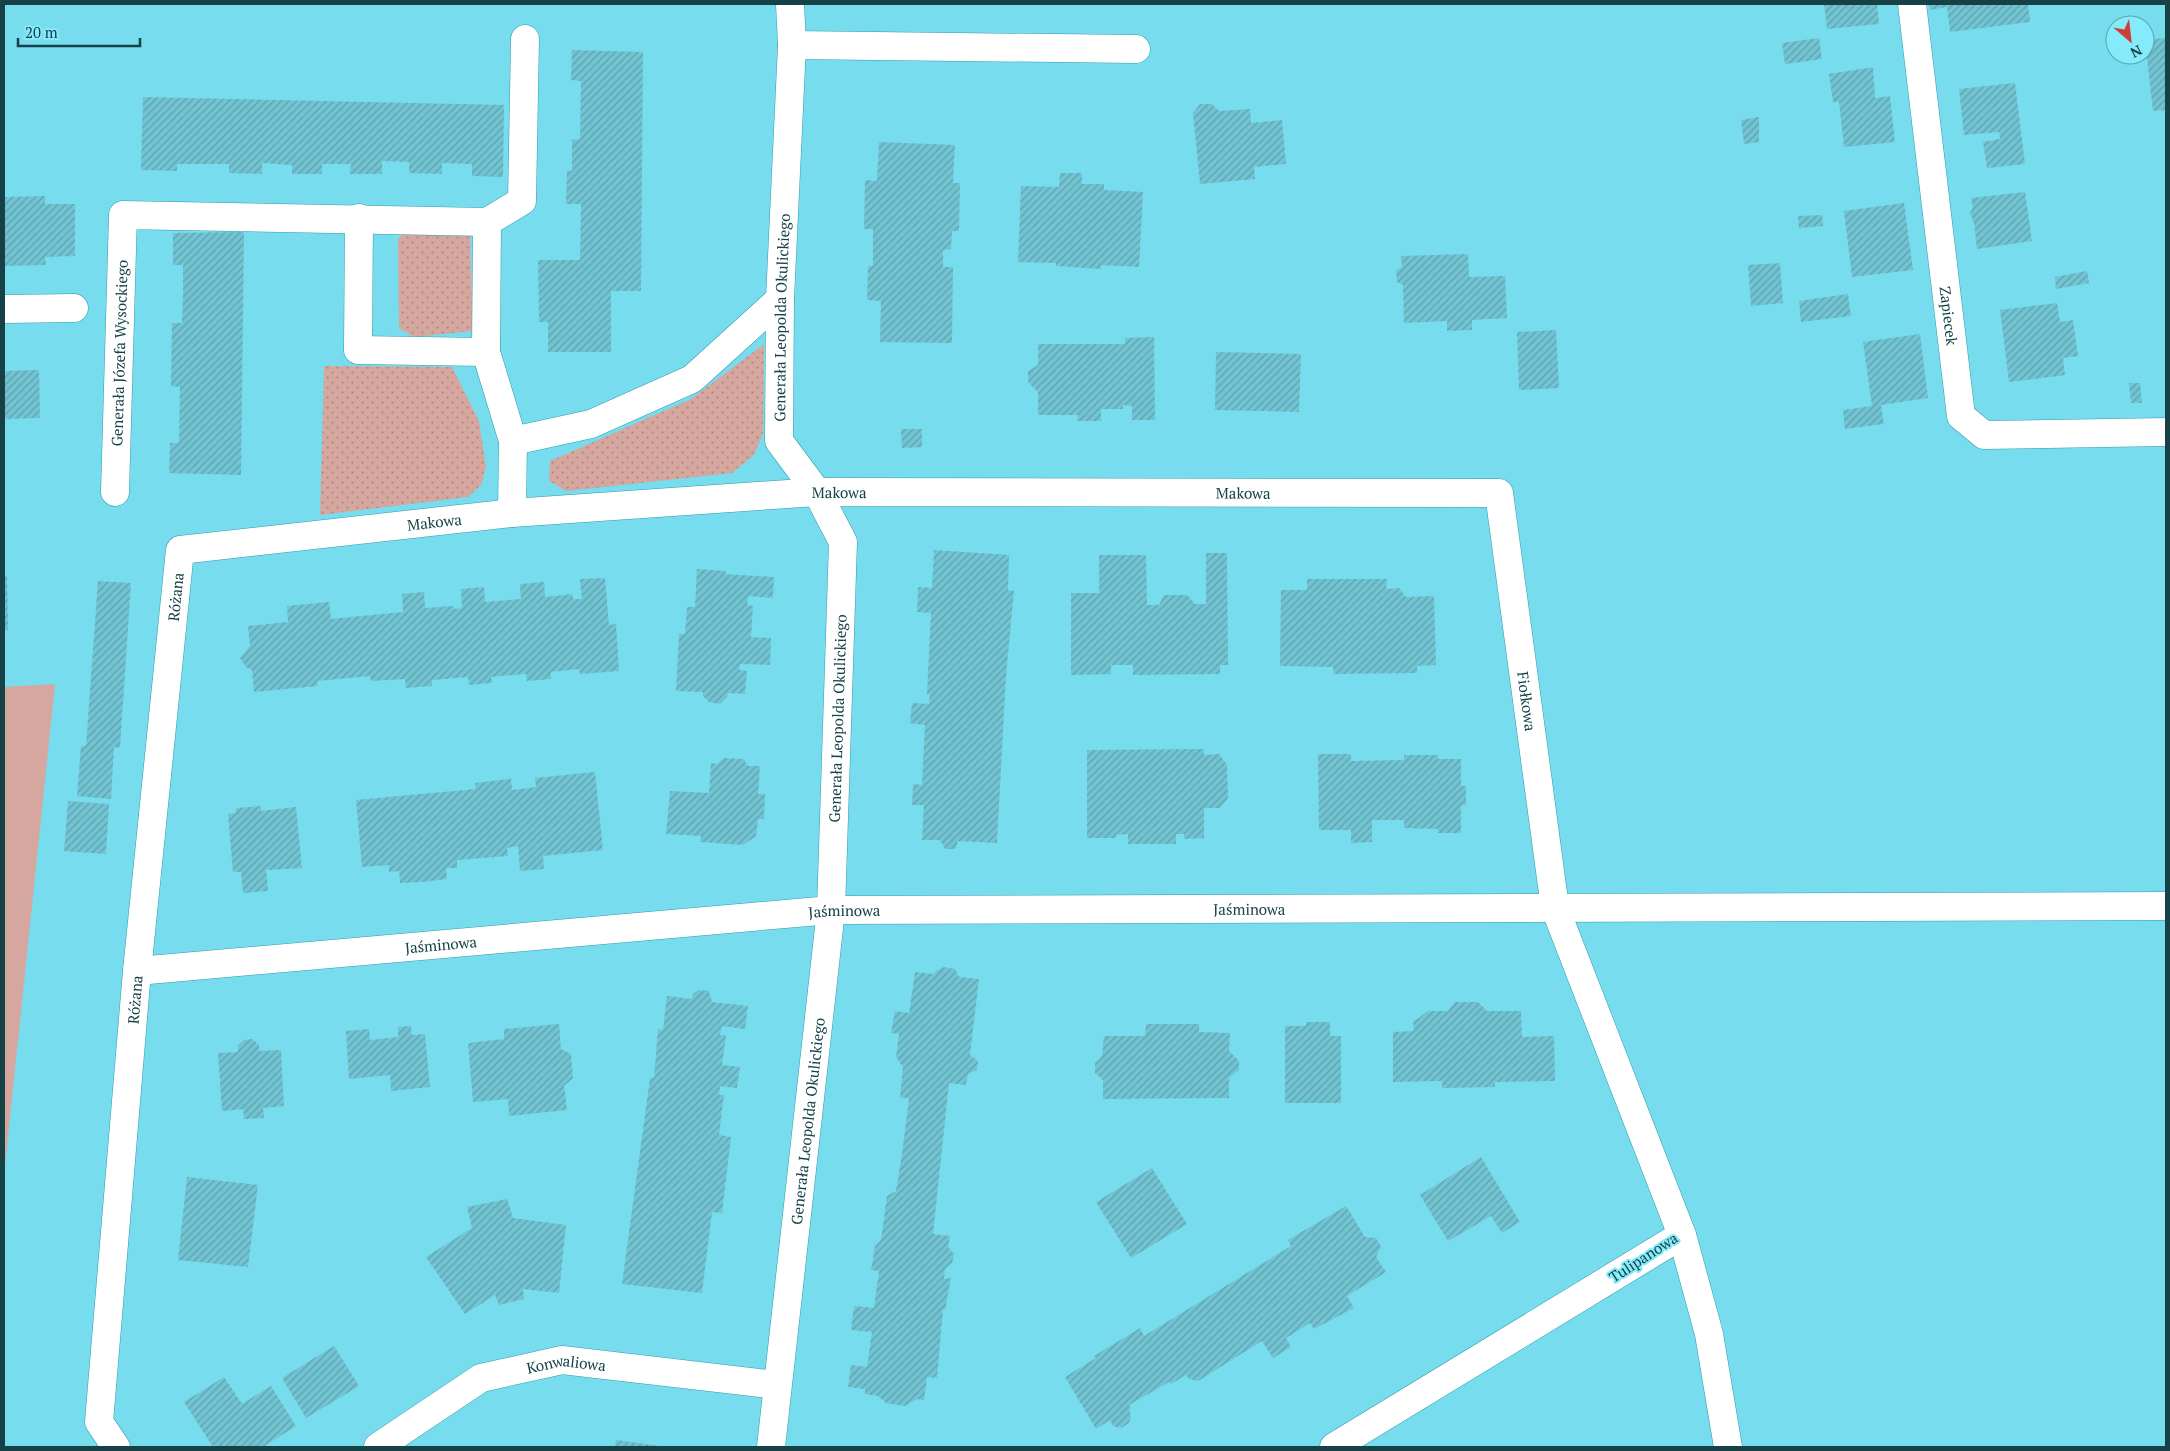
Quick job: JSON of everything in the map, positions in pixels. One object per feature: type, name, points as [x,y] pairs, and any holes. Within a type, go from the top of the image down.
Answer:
[{"type":"street","name":"Generała Leopolda Okulickiego","points":[[771,1447],[832,910],[843,542],[817,492],[779,441],[780,298],[792,45],[790,4]]},
{"type":"street","name":"Zapiecek","points":[[1912,4],[1961,416],[1984,435],[2166,432]]},
{"type":"street","points":[[486,352],[358,350],[360,218],[487,222],[522,201],[525,39]]},
{"type":"street","points":[[792,45],[1136,49]]},
{"type":"street","name":"Generała Józefa Wysockiego","points":[[115,492],[123,215],[360,218]]},
{"type":"street","points":[[487,222],[486,352],[513,441],[512,513]]},
{"type":"street","points":[[513,441],[591,424],[692,379],[780,298]]},
{"type":"street","points":[[4,309],[74,308]]},
{"type":"street","name":"Makowa","points":[[180,550],[512,513],[817,492],[1499,493]]},
{"type":"street","name":"Fiołkowa","points":[[1499,493],[1555,908]]},
{"type":"street","name":"Różana","points":[[116,1447],[99,1422],[137,971],[180,550]]},
{"type":"street","name":"Jaśminowa","points":[[137,971],[832,910],[2166,906]]},
{"type":"street","name":"Tulipanowa","points":[[1334,1447],[1682,1235],[1555,908]]},
{"type":"street","points":[[1682,1235],[1709,1334],[1728,1447]]},
{"type":"street","name":"Konwaliowa","points":[[378,1447],[482,1378],[562,1360],[777,1385]]},
{"type":"shaded area","points":[[405,232],[456,232],[470,236],[473,331],[414,337],[399,328],[398,239]]},
{"type":"shaded area","points":[[764,344],[763,433],[754,455],[732,473],[566,491],[549,481],[550,461],[691,399]]},
{"type":"shaded area","points":[[324,366],[452,367],[479,421],[486,467],[481,485],[468,497],[320,515]]},
{"type":"shaded area","points":[[55,684],[4,1175],[4,687]]},
{"type":"building","points":[[1824,4],[1877,4],[1879,24],[1827,29]]},
{"type":"building","points":[[1929,4],[2028,4],[2030,22],[1950,32],[1947,7],[1930,10]]},
{"type":"building","points":[[1819,38],[1822,59],[1785,64],[1782,43]]},
{"type":"building","points":[[2166,38],[2166,110],[2153,111],[2148,65],[2155,65],[2155,39]]},
{"type":"building","points":[[572,50],[643,52],[641,291],[611,291],[611,352],[548,352],[548,322],[539,322],[538,260],[580,260],[581,204],[566,204],[567,170],[572,171],[572,140],[580,139],[581,81],[571,80]]},
{"type":"building","points":[[1873,67],[1875,98],[1890,96],[1895,142],[1844,147],[1839,102],[1833,102],[1829,74]]},
{"type":"building","points":[[2015,83],[2025,164],[1987,168],[1983,142],[2000,139],[1999,132],[1964,135],[1959,89]]},
{"type":"building","points":[[143,97],[504,105],[503,177],[472,176],[472,164],[442,163],[442,174],[409,173],[409,162],[382,161],[382,174],[350,174],[351,164],[322,164],[322,174],[292,174],[292,165],[262,163],[262,174],[229,173],[229,164],[177,164],[177,171],[141,170]]},
{"type":"building","points":[[1200,104],[1212,104],[1219,111],[1250,109],[1251,123],[1282,120],[1286,164],[1254,167],[1255,179],[1200,184],[1193,113]]},
{"type":"building","points":[[1759,117],[1759,142],[1744,144],[1741,120]]},
{"type":"building","points":[[879,142],[955,145],[953,183],[960,183],[959,231],[952,231],[951,249],[943,250],[943,267],[953,267],[952,343],[880,342],[881,301],[867,300],[868,266],[873,266],[873,229],[864,229],[865,180],[877,181]]},
{"type":"building","points":[[1060,173],[1082,173],[1082,184],[1104,184],[1104,190],[1143,192],[1139,267],[1101,265],[1101,269],[1056,266],[1056,263],[1018,262],[1021,186],[1059,187]]},
{"type":"building","points":[[2025,192],[2032,241],[1977,249],[1974,223],[1970,213],[1973,207],[1971,198]]},
{"type":"building","points":[[45,196],[45,204],[75,204],[75,256],[45,257],[46,265],[4,266],[4,197]]},
{"type":"building","points":[[1904,203],[1913,270],[1852,277],[1844,211]]},
{"type":"building","points":[[1822,215],[1823,226],[1799,228],[1798,216]]},
{"type":"building","points":[[244,232],[241,475],[169,473],[170,443],[179,443],[180,387],[171,386],[172,323],[182,323],[183,294],[183,265],[173,265],[173,233]]},
{"type":"building","points":[[1468,254],[1469,277],[1505,276],[1507,318],[1472,320],[1472,330],[1447,331],[1447,321],[1404,323],[1403,285],[1397,282],[1396,270],[1402,267],[1401,256]]},
{"type":"building","points":[[1780,263],[1783,303],[1751,306],[1748,265]]},
{"type":"building","points":[[2087,271],[2089,283],[2056,289],[2055,277]]},
{"type":"building","points":[[1848,294],[1851,316],[1801,322],[1799,301]]},
{"type":"building","points":[[2057,303],[2060,322],[2073,320],[2078,356],[2063,358],[2065,375],[2009,382],[2000,310]]},
{"type":"building","points":[[1556,330],[1559,388],[1519,390],[1517,332]]},
{"type":"building","points":[[1920,334],[1928,398],[1881,405],[1884,424],[1845,429],[1843,410],[1872,406],[1863,342]]},
{"type":"building","points":[[1154,337],[1155,420],[1132,420],[1132,406],[1123,405],[1123,409],[1101,409],[1101,421],[1077,421],[1078,415],[1038,415],[1038,392],[1028,382],[1028,371],[1038,365],[1038,344],[1125,344],[1125,338]]},
{"type":"building","points":[[1216,352],[1301,354],[1299,412],[1215,410]]},
{"type":"building","points":[[39,370],[40,418],[4,419],[4,371]]},
{"type":"building","points":[[2129,383],[2140,383],[2142,403],[2131,403]]},
{"type":"building","points":[[901,429],[922,429],[922,447],[902,448]]},
{"type":"building","points":[[934,550],[1009,555],[1008,590],[1014,591],[1006,675],[997,843],[958,841],[955,849],[945,849],[940,840],[922,840],[924,805],[912,805],[913,784],[922,785],[925,725],[910,723],[912,703],[929,704],[930,694],[927,694],[931,613],[917,612],[918,587],[932,588]]},
{"type":"building","points":[[1206,553],[1227,553],[1228,665],[1220,665],[1220,674],[1133,675],[1133,665],[1111,665],[1111,674],[1071,675],[1071,593],[1099,593],[1099,555],[1146,555],[1147,605],[1159,605],[1164,595],[1187,595],[1195,604],[1206,604]]},
{"type":"building","points":[[697,569],[726,571],[725,574],[774,577],[773,598],[748,596],[747,605],[753,606],[751,637],[771,638],[770,665],[740,664],[739,670],[747,671],[745,694],[728,693],[727,697],[720,704],[709,702],[703,696],[703,692],[676,691],[679,634],[685,634],[687,607],[695,607]]},
{"type":"building","points":[[4,576],[7,576],[8,630],[4,630]]},
{"type":"building","points":[[605,578],[609,625],[616,624],[619,671],[580,674],[579,669],[551,672],[551,679],[527,681],[526,674],[491,677],[492,683],[469,685],[468,677],[432,680],[432,686],[406,688],[405,679],[371,681],[370,676],[317,681],[318,686],[254,692],[252,670],[246,667],[240,658],[250,646],[248,626],[288,622],[287,606],[329,602],[331,619],[403,612],[402,594],[424,592],[425,608],[454,606],[454,609],[462,608],[461,589],[484,587],[485,602],[521,599],[520,584],[544,582],[545,597],[572,594],[573,599],[582,599],[580,579]]},
{"type":"building","points":[[1307,579],[1387,579],[1386,589],[1399,588],[1406,597],[1434,596],[1436,665],[1417,666],[1417,673],[1334,674],[1333,667],[1280,666],[1281,590],[1307,590]]},
{"type":"building","points":[[98,581],[131,583],[120,748],[114,747],[111,799],[77,796],[81,746],[86,746]]},
{"type":"building","points":[[1204,749],[1204,755],[1219,754],[1227,765],[1228,798],[1220,808],[1204,808],[1204,838],[1184,839],[1184,834],[1176,834],[1176,844],[1128,844],[1128,834],[1116,835],[1116,838],[1087,838],[1087,750]]},
{"type":"building","points":[[1318,754],[1351,754],[1351,761],[1404,760],[1404,755],[1438,755],[1438,759],[1461,759],[1461,786],[1466,786],[1466,805],[1461,806],[1461,833],[1438,833],[1438,829],[1404,828],[1404,820],[1372,820],[1372,842],[1351,843],[1351,830],[1319,830]]},
{"type":"building","points":[[724,758],[743,759],[748,766],[760,766],[758,794],[765,794],[764,819],[758,819],[756,836],[743,845],[700,842],[701,836],[666,834],[670,791],[709,793],[711,763],[717,764]]},
{"type":"building","points":[[595,772],[603,850],[543,856],[544,869],[520,871],[518,846],[507,848],[508,856],[457,860],[457,868],[446,868],[447,879],[423,882],[400,883],[399,871],[389,872],[389,865],[362,867],[356,800],[476,789],[475,783],[511,779],[512,790],[536,787],[535,778]]},
{"type":"building","points":[[68,801],[109,804],[106,854],[64,851]]},
{"type":"building","points":[[261,806],[261,811],[296,807],[302,868],[266,870],[268,891],[243,893],[241,872],[233,872],[228,814],[236,813],[236,808]]},
{"type":"building","points":[[943,967],[955,969],[959,977],[979,979],[970,1055],[978,1061],[977,1070],[968,1074],[966,1085],[949,1083],[933,1234],[950,1236],[948,1247],[954,1254],[952,1263],[945,1269],[944,1279],[951,1278],[945,1310],[943,1309],[937,1378],[927,1377],[924,1400],[917,1399],[905,1406],[886,1403],[878,1396],[865,1394],[865,1389],[848,1387],[851,1365],[867,1367],[872,1332],[851,1330],[854,1306],[874,1308],[879,1271],[871,1270],[875,1246],[881,1240],[887,1196],[896,1191],[902,1154],[909,1098],[900,1098],[903,1067],[896,1057],[899,1034],[891,1033],[895,1011],[909,1013],[915,972],[934,974]]},
{"type":"building","points":[[699,990],[709,991],[712,1002],[748,1006],[745,1029],[722,1026],[720,1035],[726,1035],[722,1065],[740,1067],[737,1088],[720,1086],[719,1095],[724,1095],[719,1135],[731,1137],[722,1213],[712,1212],[702,1293],[622,1284],[650,1078],[654,1078],[658,1029],[663,1030],[667,996],[692,999],[693,994]]},
{"type":"building","points":[[1455,1002],[1478,1002],[1487,1011],[1521,1011],[1522,1037],[1554,1036],[1555,1081],[1495,1082],[1495,1087],[1442,1088],[1442,1081],[1393,1082],[1393,1032],[1414,1031],[1413,1022],[1428,1011],[1448,1011]]},
{"type":"building","points":[[1306,1022],[1330,1022],[1330,1036],[1341,1036],[1341,1103],[1285,1103],[1285,1026],[1306,1026]]},
{"type":"building","points":[[559,1024],[561,1049],[571,1054],[573,1078],[564,1086],[567,1110],[509,1116],[508,1099],[473,1102],[468,1043],[504,1039],[504,1029]]},
{"type":"building","points":[[1146,1024],[1199,1024],[1199,1032],[1230,1033],[1229,1051],[1239,1061],[1239,1070],[1229,1078],[1229,1098],[1103,1099],[1103,1080],[1095,1073],[1095,1063],[1102,1056],[1104,1036],[1145,1036]]},
{"type":"building","points":[[411,1026],[412,1035],[425,1034],[430,1087],[391,1091],[390,1075],[349,1079],[346,1031],[369,1029],[370,1040],[398,1037],[398,1027]]},
{"type":"building","points":[[252,1039],[259,1045],[259,1051],[281,1050],[284,1106],[263,1108],[264,1118],[244,1119],[243,1109],[222,1111],[218,1053],[238,1052],[238,1045],[244,1040]]},
{"type":"building","points":[[1481,1157],[1520,1222],[1502,1233],[1491,1216],[1448,1241],[1420,1195]]},
{"type":"building","points":[[1152,1168],[1187,1224],[1131,1258],[1096,1202]]},
{"type":"building","points":[[187,1177],[258,1185],[248,1267],[178,1260]]},
{"type":"building","points":[[507,1199],[513,1218],[566,1225],[559,1293],[523,1289],[524,1299],[499,1305],[495,1295],[465,1314],[426,1257],[472,1228],[467,1207]]},
{"type":"building","points":[[1346,1206],[1365,1237],[1376,1238],[1381,1247],[1376,1257],[1386,1272],[1347,1296],[1354,1308],[1314,1329],[1310,1323],[1286,1338],[1291,1347],[1273,1358],[1262,1341],[1198,1381],[1189,1379],[1186,1375],[1171,1384],[1169,1382],[1129,1405],[1131,1415],[1129,1423],[1121,1428],[1113,1426],[1110,1420],[1096,1429],[1065,1377],[1096,1358],[1094,1356],[1140,1328],[1144,1336],[1291,1246],[1288,1240]]},
{"type":"building","points":[[334,1346],[359,1386],[306,1418],[282,1378]]},
{"type":"building","points":[[224,1377],[242,1404],[271,1386],[296,1426],[263,1447],[213,1447],[184,1402]]},
{"type":"building","points":[[616,1440],[660,1446],[660,1447],[615,1447]]}]
